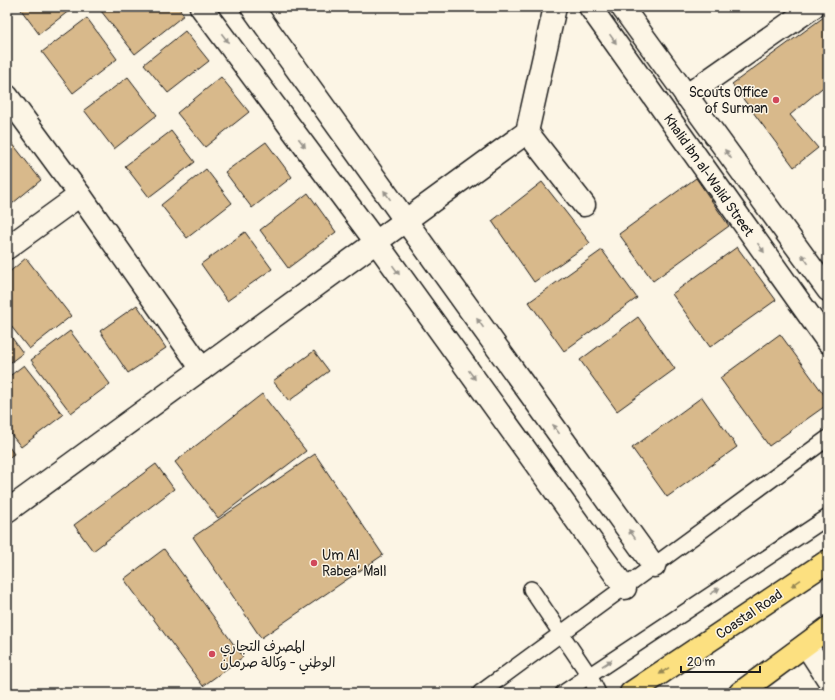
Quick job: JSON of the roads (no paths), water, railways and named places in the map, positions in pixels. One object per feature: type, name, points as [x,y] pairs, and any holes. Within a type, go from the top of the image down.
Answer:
[{"type":"highway","name":"Coastal Road","points":[[631,693],[828,561]]},
{"type":"highway","points":[[740,693],[828,628]]},
{"type":"street","points":[[201,7],[376,242],[625,588]]},
{"type":"street","points":[[252,7],[654,566]]},
{"type":"street","points":[[7,511],[527,132],[555,7]]},
{"type":"street","name":"Khalid ibn al-Walid Street","points":[[590,7],[827,340]]},
{"type":"street","name":"Khalid ibn al-Walid Street","points":[[622,7],[828,290]]},
{"type":"street","points":[[686,96],[813,7]]},
{"type":"street","points":[[7,96],[80,196],[202,369]]},
{"type":"street","points":[[527,132],[584,205]]},
{"type":"street","points":[[7,248],[80,196]]},
{"type":"street","points":[[806,645],[828,679]]},
{"type":"lane","points":[[480,693],[563,634],[828,438]]},
{"type":"lane","points":[[563,693],[828,517]]},
{"type":"lane","points":[[531,589],[563,634],[589,675],[598,693]]},
{"type":"place","name":"Scouts Office of Surman","points":[[776,100]]},
{"type":"place","name":"Um Al Rabea’ Mall","points":[[314,563]]},
{"type":"place","name":"المصرف التجاري الوطني - وكالة صرمان","points":[[212,654]]}]
